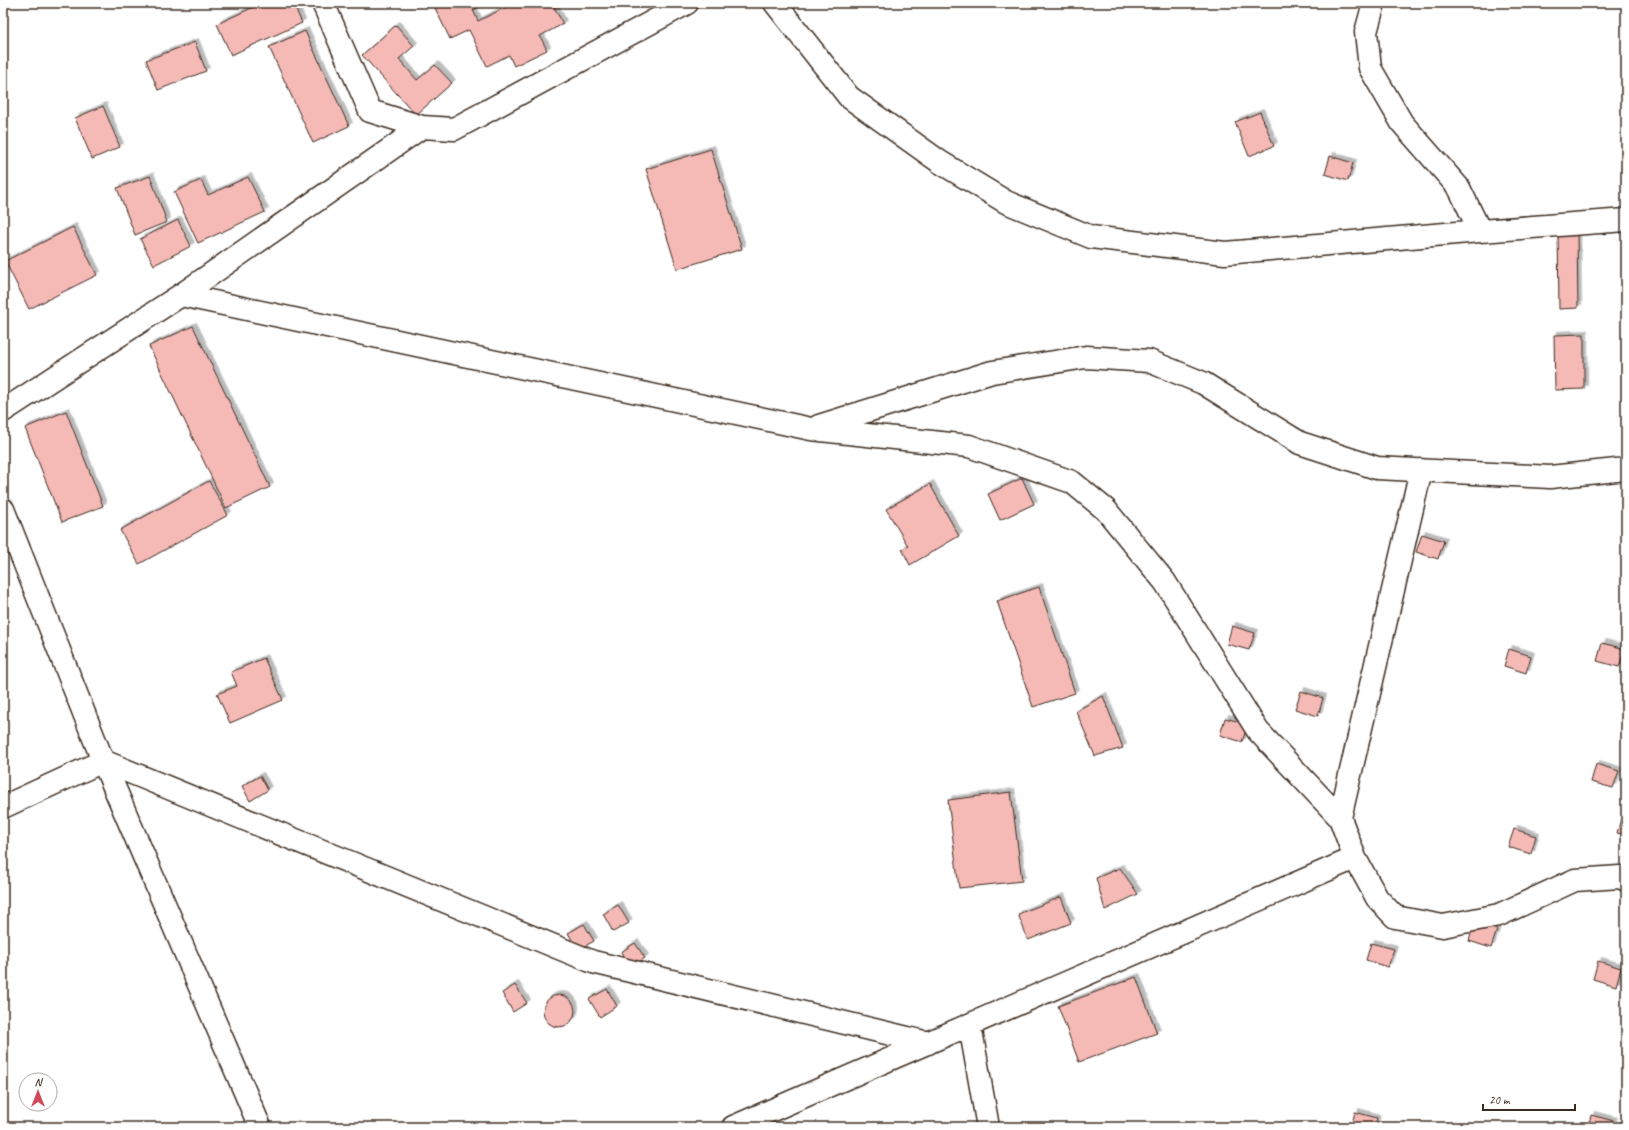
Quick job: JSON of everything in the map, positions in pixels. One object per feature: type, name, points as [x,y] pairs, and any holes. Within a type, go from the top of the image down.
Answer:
[{"type":"street","points":[[323,3],[370,111],[422,127],[454,129],[687,3]]},
{"type":"street","points":[[775,3],[849,97],[940,162],[1006,202],[1091,237],[1225,253],[1626,220]]},
{"type":"street","points":[[1374,3],[1366,32],[1370,68],[1402,123],[1460,188],[1480,231]]},
{"type":"street","points":[[3,411],[181,295],[422,127]]},
{"type":"street","points":[[181,295],[811,429],[969,446],[1072,482],[1106,510],[1165,582],[1258,731],[1340,818],[1355,858],[1377,898],[1395,917],[1443,926],[1500,916],[1575,880],[1620,877],[1626,880]]},
{"type":"street","points":[[811,429],[992,372],[1086,357],[1149,361],[1203,383],[1300,443],[1377,468],[1550,477],[1626,469]]},
{"type":"street","points":[[1340,818],[1420,470]]},
{"type":"street","points":[[3,509],[103,761],[260,1127]]},
{"type":"street","points":[[3,807],[103,761],[593,962],[928,1043]]},
{"type":"street","points":[[733,1127],[1355,858]]},
{"type":"street","points":[[970,1025],[988,1127]]},
{"type":"building","points":[[262,3],[293,3],[302,23],[231,55],[217,24]]},
{"type":"building","points":[[446,3],[488,3],[473,10],[478,21],[514,3],[552,3],[563,24],[540,36],[547,50],[514,66],[509,55],[487,66],[469,30],[450,39],[435,8]]},
{"type":"building","points":[[396,25],[414,46],[399,59],[417,80],[435,65],[452,83],[416,115],[362,55]]},
{"type":"building","points":[[305,31],[349,126],[313,143],[269,47]]},
{"type":"building","points":[[195,42],[206,71],[158,90],[146,60]]},
{"type":"building","points":[[103,106],[120,147],[92,159],[75,118]]},
{"type":"building","points":[[1260,112],[1274,146],[1249,156],[1235,122]]},
{"type":"building","points":[[711,149],[742,249],[677,269],[646,169]]},
{"type":"building","points":[[1330,156],[1353,163],[1348,181],[1325,174]]},
{"type":"building","points":[[150,176],[167,222],[135,235],[117,188]]},
{"type":"building","points":[[248,177],[265,212],[198,243],[174,192],[201,180],[208,195]]},
{"type":"building","points":[[178,220],[191,246],[154,265],[140,239]]},
{"type":"building","points":[[73,227],[97,275],[29,309],[5,261]]},
{"type":"building","points":[[1558,232],[1577,232],[1578,308],[1559,309]]},
{"type":"building","points":[[193,326],[270,487],[226,508],[149,346]]},
{"type":"building","points":[[1584,334],[1584,389],[1555,390],[1554,335]]},
{"type":"building","points":[[66,411],[103,506],[62,522],[25,428]]},
{"type":"building","points":[[1022,478],[1034,504],[1000,520],[988,494]]},
{"type":"building","points":[[209,481],[228,515],[139,564],[120,530]]},
{"type":"building","points":[[930,484],[959,536],[910,565],[902,549],[908,546],[886,509]]},
{"type":"building","points":[[1422,534],[1444,541],[1438,559],[1416,552]]},
{"type":"building","points":[[1039,587],[1075,693],[1033,707],[997,601]]},
{"type":"building","points":[[1232,626],[1255,633],[1249,650],[1227,644]]},
{"type":"building","points":[[1602,643],[1625,649],[1619,667],[1597,661]]},
{"type":"building","points":[[1509,649],[1531,656],[1526,673],[1504,666]]},
{"type":"building","points":[[264,658],[283,700],[230,723],[217,694],[237,686],[231,672]]},
{"type":"building","points":[[1301,691],[1323,698],[1318,716],[1295,709]]},
{"type":"building","points":[[1103,696],[1123,748],[1095,756],[1076,711]]},
{"type":"building","points":[[1225,718],[1248,724],[1242,742],[1220,735]]},
{"type":"building","points":[[1596,764],[1619,771],[1613,788],[1591,782]]},
{"type":"building","points":[[260,776],[268,790],[250,801],[242,786]]},
{"type":"building","points":[[1011,792],[1022,881],[959,888],[948,800]]},
{"type":"building","points":[[1622,815],[1626,816],[1626,835],[1617,833]]},
{"type":"building","points":[[1514,829],[1536,836],[1531,854],[1508,847]]},
{"type":"building","points":[[1120,868],[1138,894],[1105,910],[1096,878]]},
{"type":"building","points":[[1061,897],[1071,923],[1028,940],[1018,914]]},
{"type":"building","points":[[618,905],[629,923],[613,932],[603,914]]},
{"type":"building","points":[[1474,923],[1497,930],[1491,948],[1469,941]]},
{"type":"building","points":[[584,924],[594,941],[578,950],[568,933]]},
{"type":"building","points":[[635,943],[645,958],[630,968],[621,952]]},
{"type":"building","points":[[1371,943],[1394,949],[1388,967],[1366,960]]},
{"type":"building","points":[[1598,961],[1621,968],[1616,986],[1593,979]]},
{"type":"building","points":[[1136,977],[1157,1033],[1079,1062],[1058,1006]]},
{"type":"building","points":[[515,985],[527,1003],[513,1012],[502,993]]},
{"type":"building","points":[[607,989],[617,1006],[600,1017],[589,999]]},
{"type":"building","points":[[556,995],[562,995],[572,1002],[575,1011],[574,1017],[568,1024],[562,1027],[556,1027],[546,1020],[543,1014],[543,1008],[550,998]]},
{"type":"building","points":[[1355,1112],[1377,1118],[1375,1127],[1351,1127]]},
{"type":"building","points":[[1591,1115],[1614,1121],[1612,1127],[1588,1127]]}]
